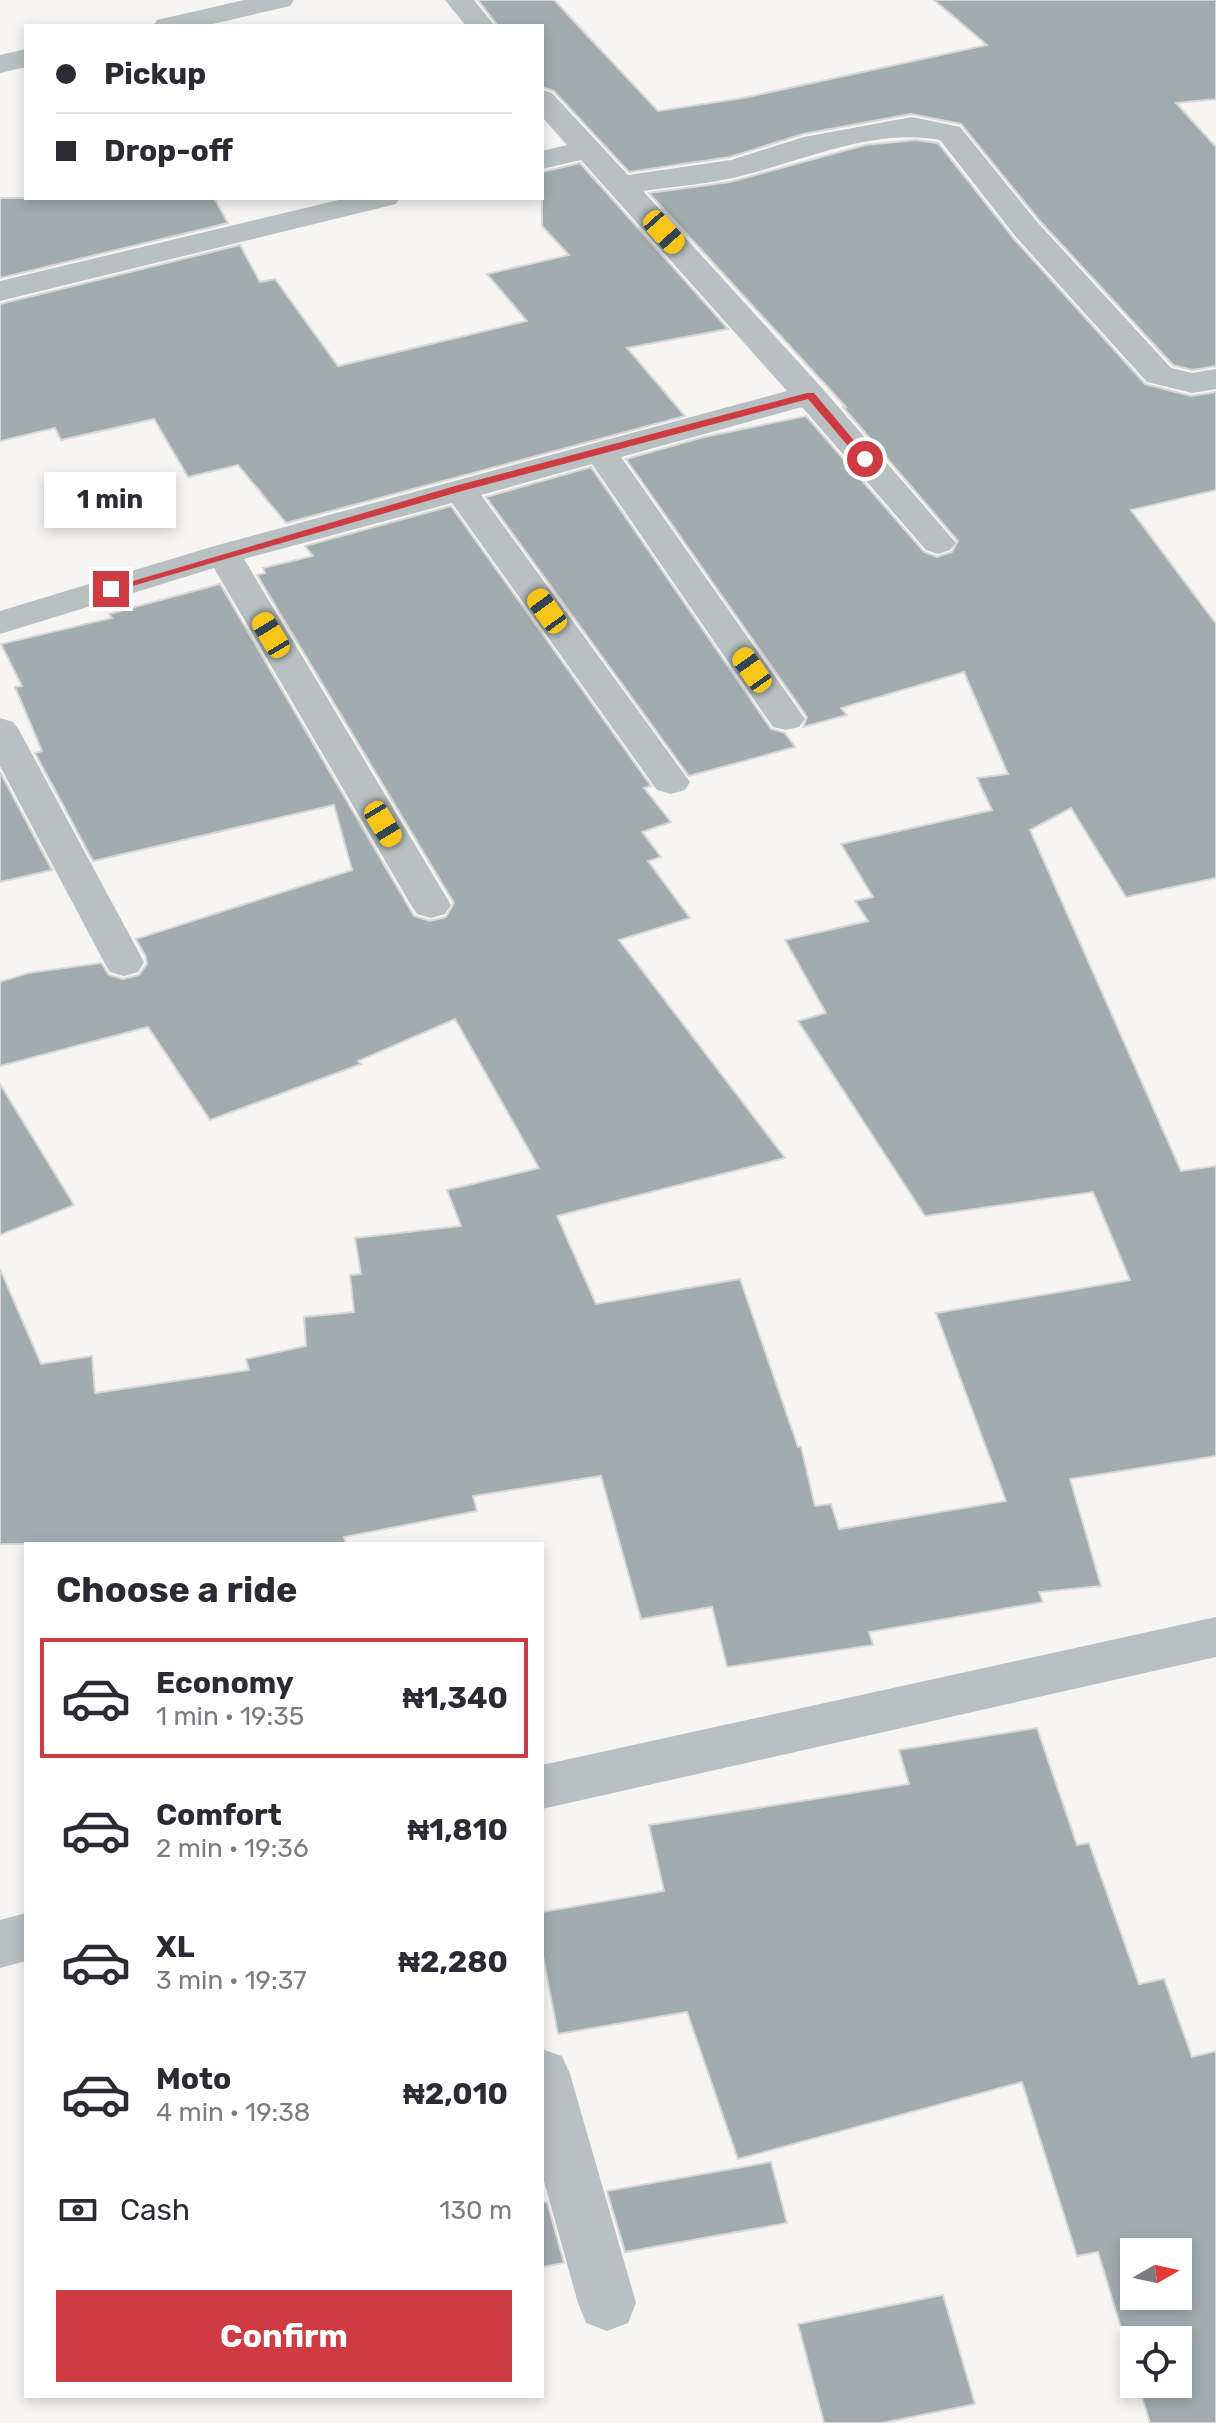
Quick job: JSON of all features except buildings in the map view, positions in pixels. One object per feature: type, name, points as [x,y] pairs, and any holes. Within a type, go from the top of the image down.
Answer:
[{"type":"street","points":[[176,24],[280,0]]},
{"type":"street","points":[[459,0],[479,24]]},
{"type":"street","points":[[0,64],[24,58]]},
{"type":"street","points":[[544,101],[810,395],[938,543]]},
{"type":"street","points":[[622,185],[736,168],[804,146],[912,126],[950,133],[1027,230],[1159,375],[1192,383],[1216,379]]},
{"type":"street","points":[[544,160],[585,150]]},
{"type":"street","points":[[0,291],[377,200]]},
{"type":"street","points":[[0,623],[223,554],[810,395]]},
{"type":"street","points":[[599,450],[786,719]]},
{"type":"street","points":[[459,488],[671,782]]},
{"type":"street","points":[[223,554],[431,905]]},
{"type":"street","points":[[0,730],[124,962]]},
{"type":"street","points":[[544,1787],[1216,1637]]},
{"type":"street","points":[[0,1944],[24,1938]]},
{"type":"street","points":[[544,2081],[607,2303]]},
{"type":"route","points":[[111,589],[459,488],[810,395],[865,459]]}]
